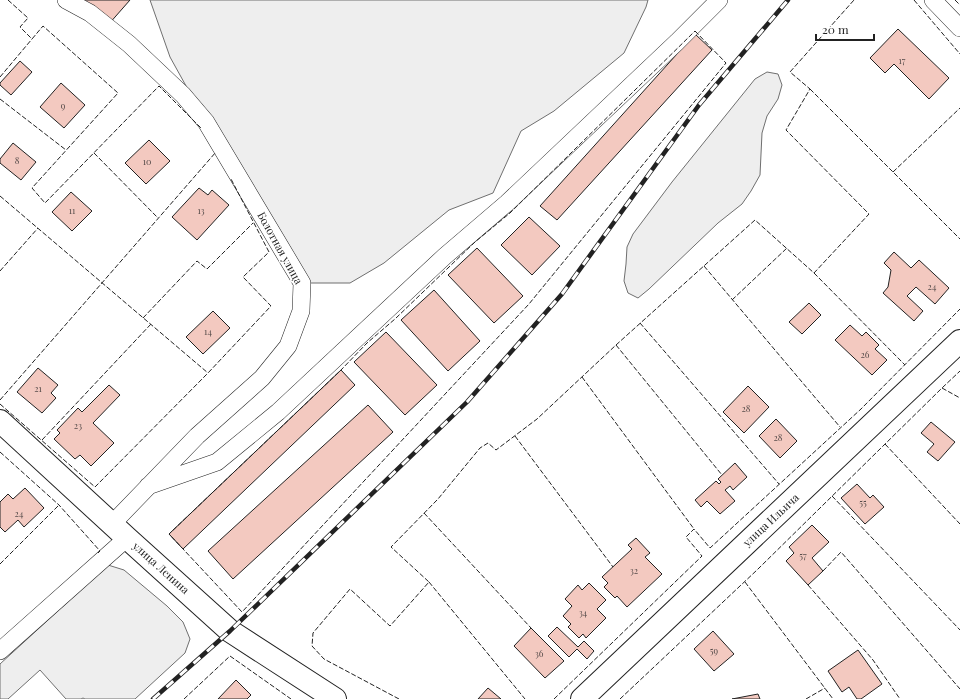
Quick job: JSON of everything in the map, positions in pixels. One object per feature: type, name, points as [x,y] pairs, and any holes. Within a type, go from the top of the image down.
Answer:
[{"type":"main road","name":"улица Ильича","points":[[582,699],[960,341]]},
{"type":"main road","name":"улица Ленина","points":[[0,421],[230,631],[335,699]]},
{"type":"street","name":"Болотная улица","points":[[66,0],[90,13],[129,44],[183,95],[206,122],[302,283],[301,311],[288,346],[262,378],[197,436],[112,524]]},
{"type":"street","points":[[148,486],[218,462],[278,412],[445,256],[507,203],[719,0]]},
{"type":"street","points":[[933,0],[960,28]]},
{"type":"street","points":[[0,651],[128,538]]},
{"type":"shaded area","points":[[150,0],[648,0],[624,53],[554,111],[521,131],[493,193],[449,210],[384,263],[350,283],[302,283],[206,122],[170,57]]},
{"type":"shaded area","points":[[767,72],[778,74],[782,85],[778,99],[767,116],[762,133],[760,175],[751,191],[742,204],[718,223],[649,289],[638,298],[628,293],[624,281],[627,247],[633,234],[672,182],[755,79]]},
{"type":"shaded area","points":[[108,565],[124,570],[167,606],[183,622],[190,639],[185,653],[135,699],[66,699],[40,670],[8,699],[0,699],[0,664]]},
{"type":"building","points":[[81,0],[130,0],[108,25]]},
{"type":"building","points":[[898,29],[949,78],[929,99],[894,64],[885,73],[870,58]]},
{"type":"building","points":[[695,34],[712,50],[557,220],[540,206]]},
{"type":"building","points":[[20,61],[32,72],[11,95],[0,85],[0,83]]},
{"type":"building","points":[[61,83],[85,105],[64,128],[40,107]]},
{"type":"building","points":[[149,140],[170,161],[146,184],[125,163]]},
{"type":"building","points":[[13,143],[36,162],[21,180],[0,163],[0,159]]},
{"type":"building","points":[[199,188],[208,195],[212,190],[229,205],[197,240],[172,217]]},
{"type":"building","points":[[71,192],[92,211],[72,231],[52,212]]},
{"type":"building","points":[[529,217],[560,246],[532,275],[501,245]]},
{"type":"building","points":[[477,248],[523,296],[494,323],[448,275]]},
{"type":"building","points":[[894,252],[911,268],[919,260],[949,288],[935,304],[916,287],[907,296],[923,311],[914,321],[883,293],[888,287],[891,270],[884,263]]},
{"type":"building","points":[[434,290],[480,341],[448,371],[401,320]]},
{"type":"building","points":[[809,303],[821,315],[802,334],[789,322]]},
{"type":"building","points":[[213,311],[230,328],[203,354],[186,337]]},
{"type":"building","points":[[850,325],[862,336],[866,332],[879,345],[875,349],[887,360],[872,375],[835,340]]},
{"type":"building","points":[[386,332],[437,385],[405,415],[354,362]]},
{"type":"building","points":[[38,368],[58,385],[51,393],[56,398],[42,413],[17,392]]},
{"type":"building","points":[[341,370],[355,385],[183,549],[169,534]]},
{"type":"building","points":[[109,385],[120,395],[93,423],[114,443],[91,466],[80,455],[75,459],[54,439],[60,433],[57,430],[78,408],[82,412]]},
{"type":"building","points":[[748,386],[769,407],[744,433],[723,412]]},
{"type":"building","points":[[368,405],[393,432],[233,579],[208,551]]},
{"type":"building","points":[[776,419],[797,441],[780,458],[759,436]]},
{"type":"building","points":[[931,422],[955,442],[938,461],[927,452],[934,444],[921,433]]},
{"type":"building","points":[[735,463],[747,477],[733,490],[730,486],[725,490],[735,501],[720,514],[707,501],[701,507],[695,500],[716,481],[719,484],[721,482],[718,479]]},
{"type":"building","points":[[857,484],[870,498],[873,495],[884,507],[865,524],[841,498]]},
{"type":"building","points":[[25,488],[44,508],[24,527],[18,520],[5,532],[0,527],[0,502],[8,494],[13,499]]},
{"type":"building","points":[[812,525],[829,542],[812,558],[823,571],[808,585],[786,561],[794,553],[789,547]]},
{"type":"building","points":[[636,538],[650,553],[645,557],[662,574],[627,607],[617,596],[615,598],[604,587],[608,583],[602,577],[632,549],[628,545]]},
{"type":"building","points":[[589,583],[606,600],[597,609],[606,618],[586,638],[583,634],[579,638],[568,627],[571,624],[563,616],[572,606],[565,599],[578,585],[582,590]]},
{"type":"building","points":[[557,627],[578,647],[584,641],[594,651],[587,659],[577,649],[569,657],[548,636]]},
{"type":"building","points":[[531,628],[564,661],[545,678],[514,646]]},
{"type":"building","points":[[713,631],[734,654],[714,671],[694,649]]},
{"type":"building","points":[[858,650],[882,684],[861,699],[857,699],[849,687],[842,692],[828,671]]},
{"type":"building","points":[[236,680],[251,695],[247,699],[218,699]]},
{"type":"building","points":[[488,688],[501,699],[478,699]]},
{"type":"building","points":[[758,694],[760,699],[732,699]]},
{"type":"railway","points":[[153,699],[230,631],[467,402],[562,294],[699,105],[788,0]]},
{"type":"fence","points":[[8,0],[28,18],[20,27],[32,39],[43,26],[118,93],[32,188],[45,203],[159,86],[202,129]]},
{"type":"fence","points":[[399,699],[324,659],[312,646],[313,633],[350,589],[390,626],[429,582],[391,547],[438,499],[480,448],[488,443],[496,450],[537,419],[616,345],[755,220],[814,273],[869,214],[786,130],[810,89],[790,72],[854,0]]},
{"type":"fence","points":[[914,0],[960,54]]},
{"type":"fence","points":[[955,0],[960,5]]},
{"type":"fence","points":[[695,31],[726,63],[529,304],[242,612],[169,534],[341,370],[367,343],[395,319],[475,242],[510,213],[695,31]]},
{"type":"fence","points":[[0,77],[32,39]]},
{"type":"fence","points":[[810,89],[960,239]]},
{"type":"fence","points":[[0,99],[66,150]]},
{"type":"fence","points":[[893,172],[960,108]]},
{"type":"fence","points":[[0,400],[216,152]]},
{"type":"fence","points":[[94,153],[158,218]]},
{"type":"fence","points":[[0,404],[95,487],[208,373],[271,306],[243,277],[269,252],[231,179]]},
{"type":"fence","points":[[0,196],[208,373]]},
{"type":"fence","points":[[143,318],[197,261],[207,269],[253,223]]},
{"type":"fence","points":[[0,271],[38,228]]},
{"type":"fence","points":[[732,300],[787,248]]},
{"type":"fence","points":[[704,266],[840,427]]},
{"type":"fence","points":[[814,273],[905,365]]},
{"type":"fence","points":[[554,699],[702,556],[686,537],[694,529],[710,548],[861,409],[960,309]]},
{"type":"fence","points":[[640,323],[779,484]]},
{"type":"fence","points":[[42,440],[151,324]]},
{"type":"fence","points":[[616,345],[722,475]]},
{"type":"fence","points":[[620,699],[757,570],[960,371]]},
{"type":"fence","points":[[582,377],[694,529]]},
{"type":"fence","points":[[942,388],[960,398]]},
{"type":"fence","points":[[515,436],[613,567]]},
{"type":"fence","points":[[885,444],[960,524]]},
{"type":"fence","points":[[0,452],[59,505],[100,551],[98,553]]},
{"type":"fence","points":[[832,496],[960,630]]},
{"type":"fence","points":[[0,564],[59,505]]},
{"type":"fence","points":[[424,513],[531,628]]},
{"type":"fence","points":[[823,571],[841,552],[960,689]]},
{"type":"fence","points":[[429,582],[525,699]]},
{"type":"fence","points":[[745,582],[833,699]]},
{"type":"fence","points":[[808,585],[873,660],[900,699]]},
{"type":"fence","points":[[184,699],[230,656],[291,699]]},
{"type":"fence","points":[[806,699],[825,688]]}]
